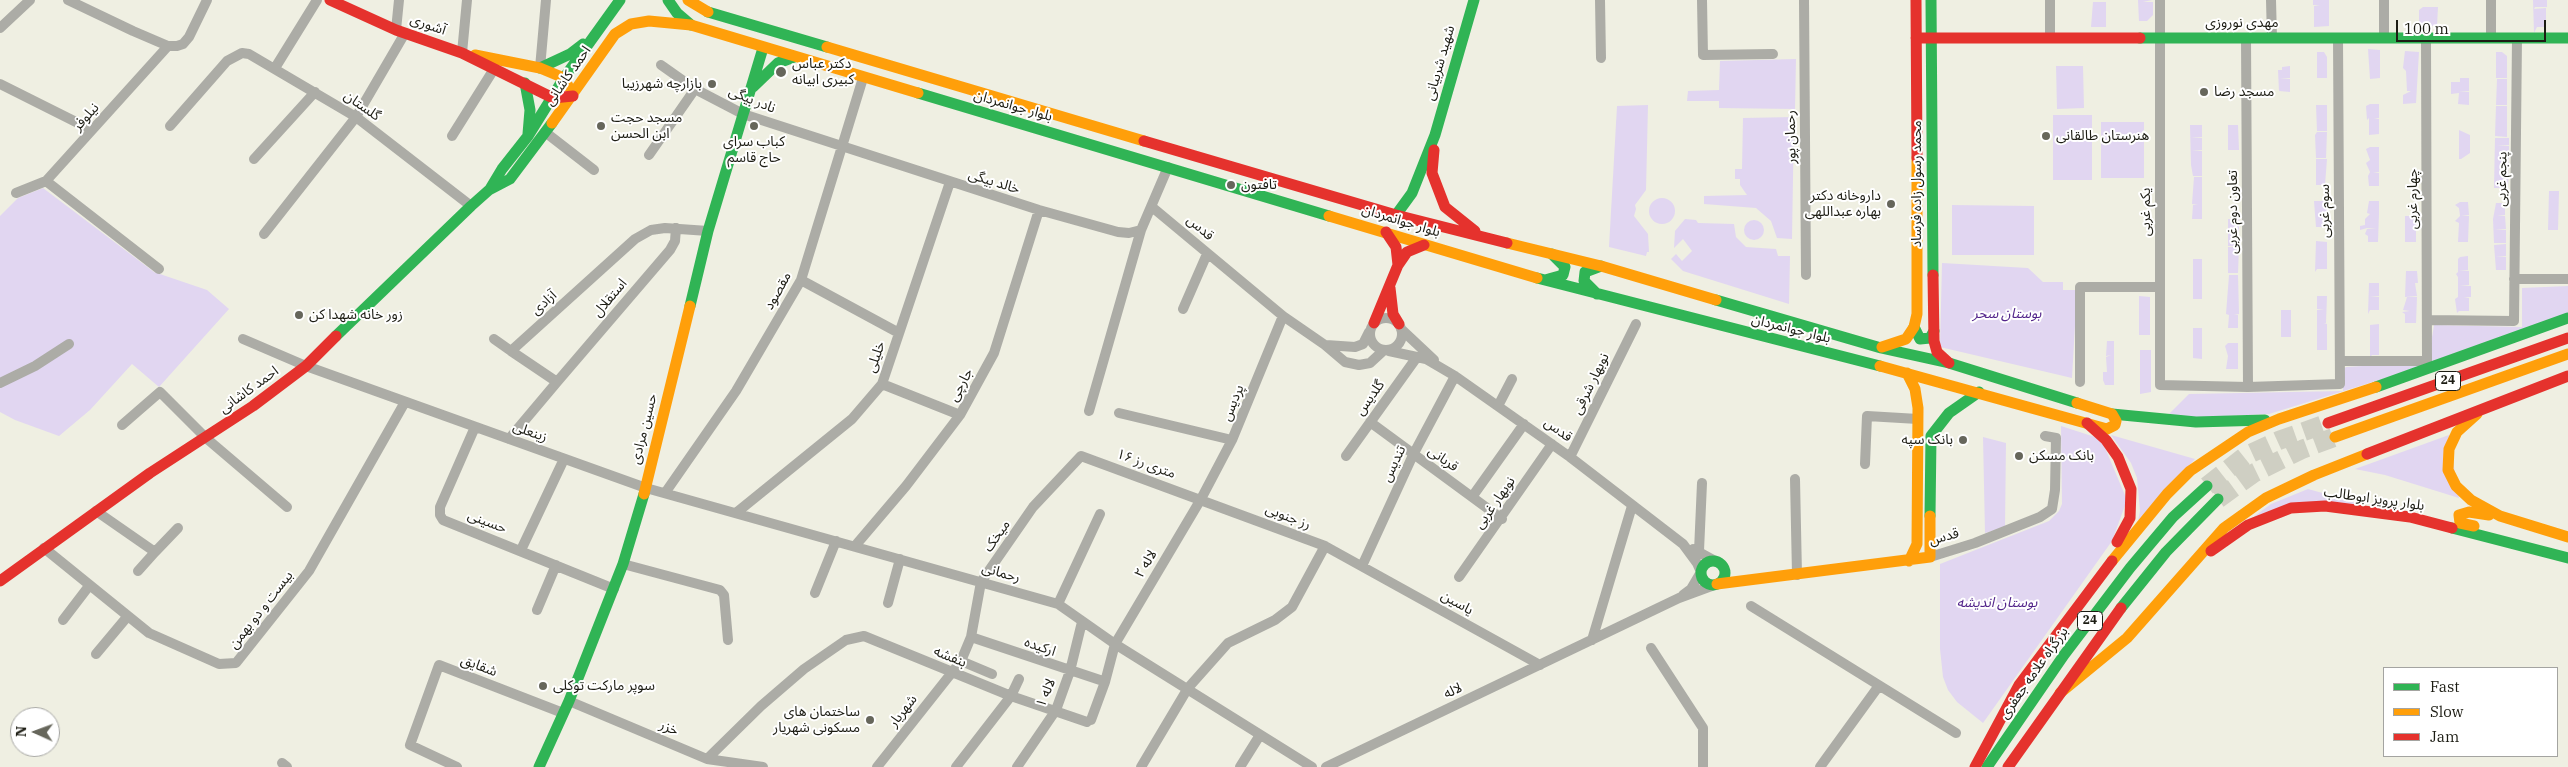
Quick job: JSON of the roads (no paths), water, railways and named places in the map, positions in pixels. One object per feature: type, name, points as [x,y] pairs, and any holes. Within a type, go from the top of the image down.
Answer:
[{"type":"main road","name":"آشوری","points":[[330,0],[400,32],[462,53]]},
{"type":"main road","name":"احمد کاشانی","points":[[489,190],[502,169],[528,136],[564,78],[620,0]]},
{"type":"main road","points":[[668,0],[677,13],[691,26]]},
{"type":"main road","name":"بلوار جوانمردان","points":[[688,0],[708,12],[1396,215],[1601,266],[1881,348],[1949,363],[2112,414],[2196,422],[2279,419]]},
{"type":"main road","name":"شهید شربیانی","points":[[1396,215],[1412,193],[1435,135],[1474,0]]},
{"type":"main road","name":"محمد رسول زاده فرساد","points":[[1914,327],[1917,314],[1916,0]]},
{"type":"main road","name":"محمد رسول زاده فرساد","points":[[1931,0],[1934,331],[1937,352],[1949,363]]},
{"type":"main road","name":"احمد کاشانی","points":[[0,581],[150,473],[206,438],[306,366],[471,206],[489,190],[510,178],[573,96],[615,34],[631,24],[649,21],[691,26]]},
{"type":"main road","name":"بلوار جوانمردان","points":[[691,26],[1544,280],[1979,392],[2107,429],[2115,425],[2116,421],[2112,414]]},
{"type":"main road","points":[[540,68],[570,54],[597,32]]},
{"type":"main road","name":"مهدی نوروزی","points":[[1916,38],[2568,38]]},
{"type":"main road","name":"حسین مرادی","points":[[538,767],[569,701],[623,564],[646,488],[708,230],[763,48]]},
{"type":"main road","points":[[462,53],[540,68],[564,78],[573,96],[553,98],[462,53]]},
{"type":"main road","name":"حسین مرادی","points":[[751,89],[778,63],[794,57]]},
{"type":"main road","points":[[525,83],[530,110],[528,136]]},
{"type":"main road","name":"شهید شربیانی","points":[[1435,135],[1432,173],[1436,191],[1445,207],[1460,221],[1486,238]]},
{"type":"main road","points":[[1916,203],[1932,203]]},
{"type":"main road","points":[[1386,232],[1396,247],[1398,265]]},
{"type":"main road","points":[[1372,327],[1398,265],[1407,252],[1424,244]]},
{"type":"main road","points":[[1544,280],[1564,275],[1565,267],[1552,254]]},
{"type":"main road","points":[[1597,294],[1584,281],[1585,272],[1601,266]]},
{"type":"main road","points":[[1389,284],[1393,314],[1400,327]]},
{"type":"main road","points":[[1975,767],[2019,685],[2096,580],[2167,494],[2190,471],[2248,432],[2279,419],[2340,401],[2568,318]]},
{"type":"main road","points":[[1914,327],[1920,340],[1930,338],[1934,331]]},
{"type":"main road","points":[[1881,348],[1906,339],[1914,327]]},
{"type":"main road","name":"24","points":[[2328,423],[2568,338]]},
{"type":"main road","name":"24","points":[[2335,438],[2568,354]]},
{"type":"main road","points":[[1907,373],[1916,395],[1918,419],[1917,544],[1909,561]]},
{"type":"main road","points":[[2060,693],[2127,638],[2224,528],[2266,498],[2314,475],[2568,376]]},
{"type":"main road","points":[[1930,557],[1931,436],[1949,413],[1979,392]]},
{"type":"main road","points":[[2485,407],[2457,432],[2452,441],[2448,470],[2462,494],[2500,516]]},
{"type":"main road","points":[[2087,423],[2106,440],[2118,456],[2131,489],[2130,518],[2122,535],[2099,567],[2096,580]]},
{"type":"main road","name":"بزرگراه علامه جعفری","points":[[1987,767],[2064,655],[2130,568],[2173,517],[2207,486]]},
{"type":"main road","name":"24","points":[[2008,767],[2115,615],[2166,552],[2218,499]]},
{"type":"main road","name":"بلوار پرویز ابوطالب","points":[[2188,567],[2248,525],[2271,514],[2310,506],[2410,517],[2568,558]]},
{"type":"main road","points":[[2526,546],[2460,522],[2458,520],[2459,515],[2465,512],[2500,516],[2568,537]]},
{"type":"main road","name":"قدس","points":[[1717,584],[1930,557]]},
{"type":"main road","points":[[1718,563],[1725,576],[1717,584],[1706,583],[1701,572],[1704,565],[1718,563],[1755,578]]},
{"type":"street","points":[[0,28],[30,0]]},
{"type":"street","points":[[68,0],[168,46]]},
{"type":"street","name":"نیلوفر","points":[[16,193],[46,181],[168,46],[183,44],[207,0]]},
{"type":"street","points":[[275,68],[317,0]]},
{"type":"street","points":[[264,234],[356,117],[400,32],[399,0]]},
{"type":"street","points":[[462,53],[467,0]]},
{"type":"street","points":[[540,68],[546,0]]},
{"type":"street","points":[[1600,0],[1601,58]]},
{"type":"street","points":[[1702,0],[1703,55],[1773,54]]},
{"type":"street","name":"رحمان پور","points":[[1804,0],[1806,275]]},
{"type":"street","points":[[2050,0],[2050,38]]},
{"type":"street","name":"یکم غربی","points":[[2160,0],[2160,385],[2248,387]]},
{"type":"street","points":[[2272,0],[2272,38]]},
{"type":"street","points":[[2384,0],[2384,38]]},
{"type":"street","points":[[2491,0],[2491,38]]},
{"type":"street","name":"تعاون دوم غربی","points":[[2246,38],[2248,387]]},
{"type":"street","name":"سوم غربی","points":[[2248,387],[2340,384],[2338,38]]},
{"type":"street","name":"چهارم غربی","points":[[2340,362],[2427,361],[2426,38]]},
{"type":"street","name":"پنجم غربی","points":[[2427,320],[2514,321],[2517,38]]},
{"type":"street","name":"گلستان","points":[[170,126],[227,61],[242,54],[249,54],[356,117],[471,206]]},
{"type":"street","name":"نادر بیگی","points":[[660,65],[695,89],[743,114],[841,146]]},
{"type":"street","points":[[452,136],[494,69]]},
{"type":"street","name":"مقصود","points":[[665,493],[736,391],[801,280],[863,78]]},
{"type":"street","points":[[0,84],[92,130]]},
{"type":"street","points":[[649,155],[695,89]]},
{"type":"street","points":[[254,159],[314,92]]},
{"type":"street","points":[[546,132],[594,170]]},
{"type":"street","name":"خالد بیگی","points":[[841,146],[1039,210],[1118,232],[1129,233],[1141,230]]},
{"type":"street","points":[[1089,411],[1141,230],[1168,167]]},
{"type":"street","points":[[46,181],[159,269]]},
{"type":"street","name":"خلیلی","points":[[736,513],[852,419],[882,384],[950,182]]},
{"type":"street","name":"قدس","points":[[1152,207],[1284,316],[1325,345],[1345,362],[1359,365],[1370,363],[1386,351],[1436,363]]},
{"type":"street","name":"جارچی","points":[[855,546],[906,486],[960,415],[994,354],[1039,210]]},
{"type":"street","name":"آزادی","points":[[511,351],[635,239],[651,230],[676,228],[708,230]]},
{"type":"street","name":"استقلال","points":[[557,382],[670,250],[676,228]]},
{"type":"street","points":[[1183,309],[1207,254]]},
{"type":"street","points":[[2514,280],[2568,278]]},
{"type":"street","points":[[801,280],[900,333]]},
{"type":"street","points":[[2080,382],[2080,287],[2160,287]]},
{"type":"street","name":"پردیس","points":[[1201,499],[1232,440],[1284,316]]},
{"type":"street","points":[[1384,318],[1390,318],[1400,327],[1401,340],[1394,349],[1386,351],[1374,346],[1372,327],[1384,318]]},
{"type":"street","name":"نوبهار شرقی","points":[[1570,457],[1636,324]]},
{"type":"street","name":"قدس","points":[[1325,345],[1355,348],[1363,344],[1372,327]]},
{"type":"street","name":"قدس","points":[[1400,327],[1436,363],[1570,457],[1683,544],[1718,563]]},
{"type":"street","name":"زینعلی","points":[[243,339],[306,366],[646,488]]},
{"type":"street","points":[[494,339],[557,382],[509,439]]},
{"type":"street","points":[[0,383],[35,366],[70,344]]},
{"type":"street","name":"گلدیس","points":[[1346,456],[1417,357]]},
{"type":"street","name":"تندیس","points":[[1362,566],[1413,454],[1455,376]]},
{"type":"street","points":[[1498,406],[1512,379]]},
{"type":"street","points":[[882,384],[960,415]]},
{"type":"street","points":[[122,425],[160,392],[206,438],[287,507]]},
{"type":"street","name":"بیست و دو بهمن","points":[[44,548],[126,617],[149,633],[219,664],[236,663],[309,571],[405,402]]},
{"type":"street","points":[[1118,413],[1232,440]]},
{"type":"street","points":[[1865,464],[1867,416],[1918,419]]},
{"type":"street","name":"قربانی","points":[[1370,422],[1502,519]]},
{"type":"street","points":[[1472,497],[1524,424]]},
{"type":"street","name":"حسینی","points":[[475,427],[440,507],[440,514],[443,520],[614,589]]},
{"type":"street","name":"قدس","points":[[1930,557],[2004,532],[2052,509],[2055,490],[2056,438],[2045,436]]},
{"type":"street","name":"نوبهار غربی","points":[[1459,577],[1502,519],[1552,444]]},
{"type":"street","name":"۱۶ متری رز","points":[[1080,456],[1201,499]]},
{"type":"street","name":"میخک","points":[[951,672],[961,661],[971,638],[981,582],[1033,507],[1080,456]]},
{"type":"street","points":[[520,550],[564,459]]},
{"type":"street","points":[[1795,479],[1797,575]]},
{"type":"street","points":[[1699,551],[1702,483]]},
{"type":"street","name":"رحمانی","points":[[646,488],[1058,604],[1115,644],[1312,767]]},
{"type":"street","name":"رز جنوبی","points":[[1201,499],[1325,546],[1362,566]]},
{"type":"street","name":"لاله ۲","points":[[1089,721],[1105,682],[1115,644],[1201,499]]},
{"type":"street","points":[[1592,640],[1632,506]]},
{"type":"street","points":[[96,511],[155,552]]},
{"type":"street","points":[[1058,604],[1100,514]]},
{"type":"street","points":[[138,571],[178,528]]},
{"type":"street","points":[[815,593],[836,541]]},
{"type":"street","name":"قدس","points":[[1683,544],[1697,563],[1701,572]]},
{"type":"street","points":[[1141,767],[1188,688],[1228,643],[1275,620],[1292,607],[1325,546]]},
{"type":"street","points":[[888,603],[900,559]]},
{"type":"street","points":[[623,564],[720,590],[724,595],[728,640]]},
{"type":"street","points":[[537,610],[556,565]]},
{"type":"street","name":"یاسین","points":[[1362,566],[1540,665]]},
{"type":"street","points":[[1679,598],[1691,589],[1701,572]]},
{"type":"street","name":"لاله","points":[[1326,767],[1679,598],[1717,584]]},
{"type":"street","points":[[64,620],[90,586]]},
{"type":"street","points":[[1751,606],[1878,687],[1956,732]]},
{"type":"street","points":[[96,654],[126,617]]},
{"type":"street","name":"لاله ۱","points":[[1018,767],[1056,710],[1070,672],[1082,622]]},
{"type":"street","name":"بنفشه","points":[[707,759],[761,706],[804,669],[846,640],[864,636],[1011,696],[1089,721]]},
{"type":"street","name":"ارکیده","points":[[971,638],[1070,672],[1100,680]]},
{"type":"street","points":[[1651,648],[1702,728],[1703,767]]},
{"type":"street","points":[[961,661],[992,674]]},
{"type":"street","name":"شقایق","points":[[436,764],[410,745],[439,666],[563,713]]},
{"type":"street","name":"شهریار","points":[[877,767],[951,672]]},
{"type":"street","points":[[956,767],[1011,696],[1019,679]]},
{"type":"street","points":[[1820,767],[1878,687]]},
{"type":"street","name":"خزر","points":[[569,701],[707,759],[763,767]]},
{"type":"street","points":[[1240,767],[1260,735]]},
{"type":"street","points":[[436,764],[457,767]]},
{"type":"tunnel","points":[[2207,486],[2245,456],[2280,440],[2328,423]]},
{"type":"tunnel","points":[[2218,499],[2254,473],[2303,449],[2335,437]]},
{"type":"place","name":"دکتر عباس کبیری ابیانه","points":[[781,72]]},
{"type":"place","name":"بازارچه شهرزیبا","points":[[712,84]]},
{"type":"place","name":"مسجد رضا","points":[[2204,92]]},
{"type":"place","name":"مسجد حجت ابن الحسن","points":[[601,126]]},
{"type":"place","name":"کباب سرای حاج قاسم","points":[[754,126]]},
{"type":"place","name":"هنرستان طالقانی","points":[[2046,136]]},
{"type":"place","name":"تافتون","points":[[1231,185]]},
{"type":"place","name":"داروخانه دکتر بهاره عبداللهی","points":[[1891,204]]},
{"type":"place","name":"زور خانه شهدا کن","points":[[299,315]]},
{"type":"place","name":"بانک سپه","points":[[1963,440]]},
{"type":"place","name":"بانک مسکن","points":[[2019,456]]},
{"type":"place","name":"سوپر مارکت توکلی","points":[[543,686]]},
{"type":"place","name":"ساختمان های مسکونی شهریار","points":[[870,720]]},
{"type":"park label","name":"بوستان سحر","points":[[2007,314]]},
{"type":"park label","name":"بوستان اندیشه","points":[[1997,603]]}]
